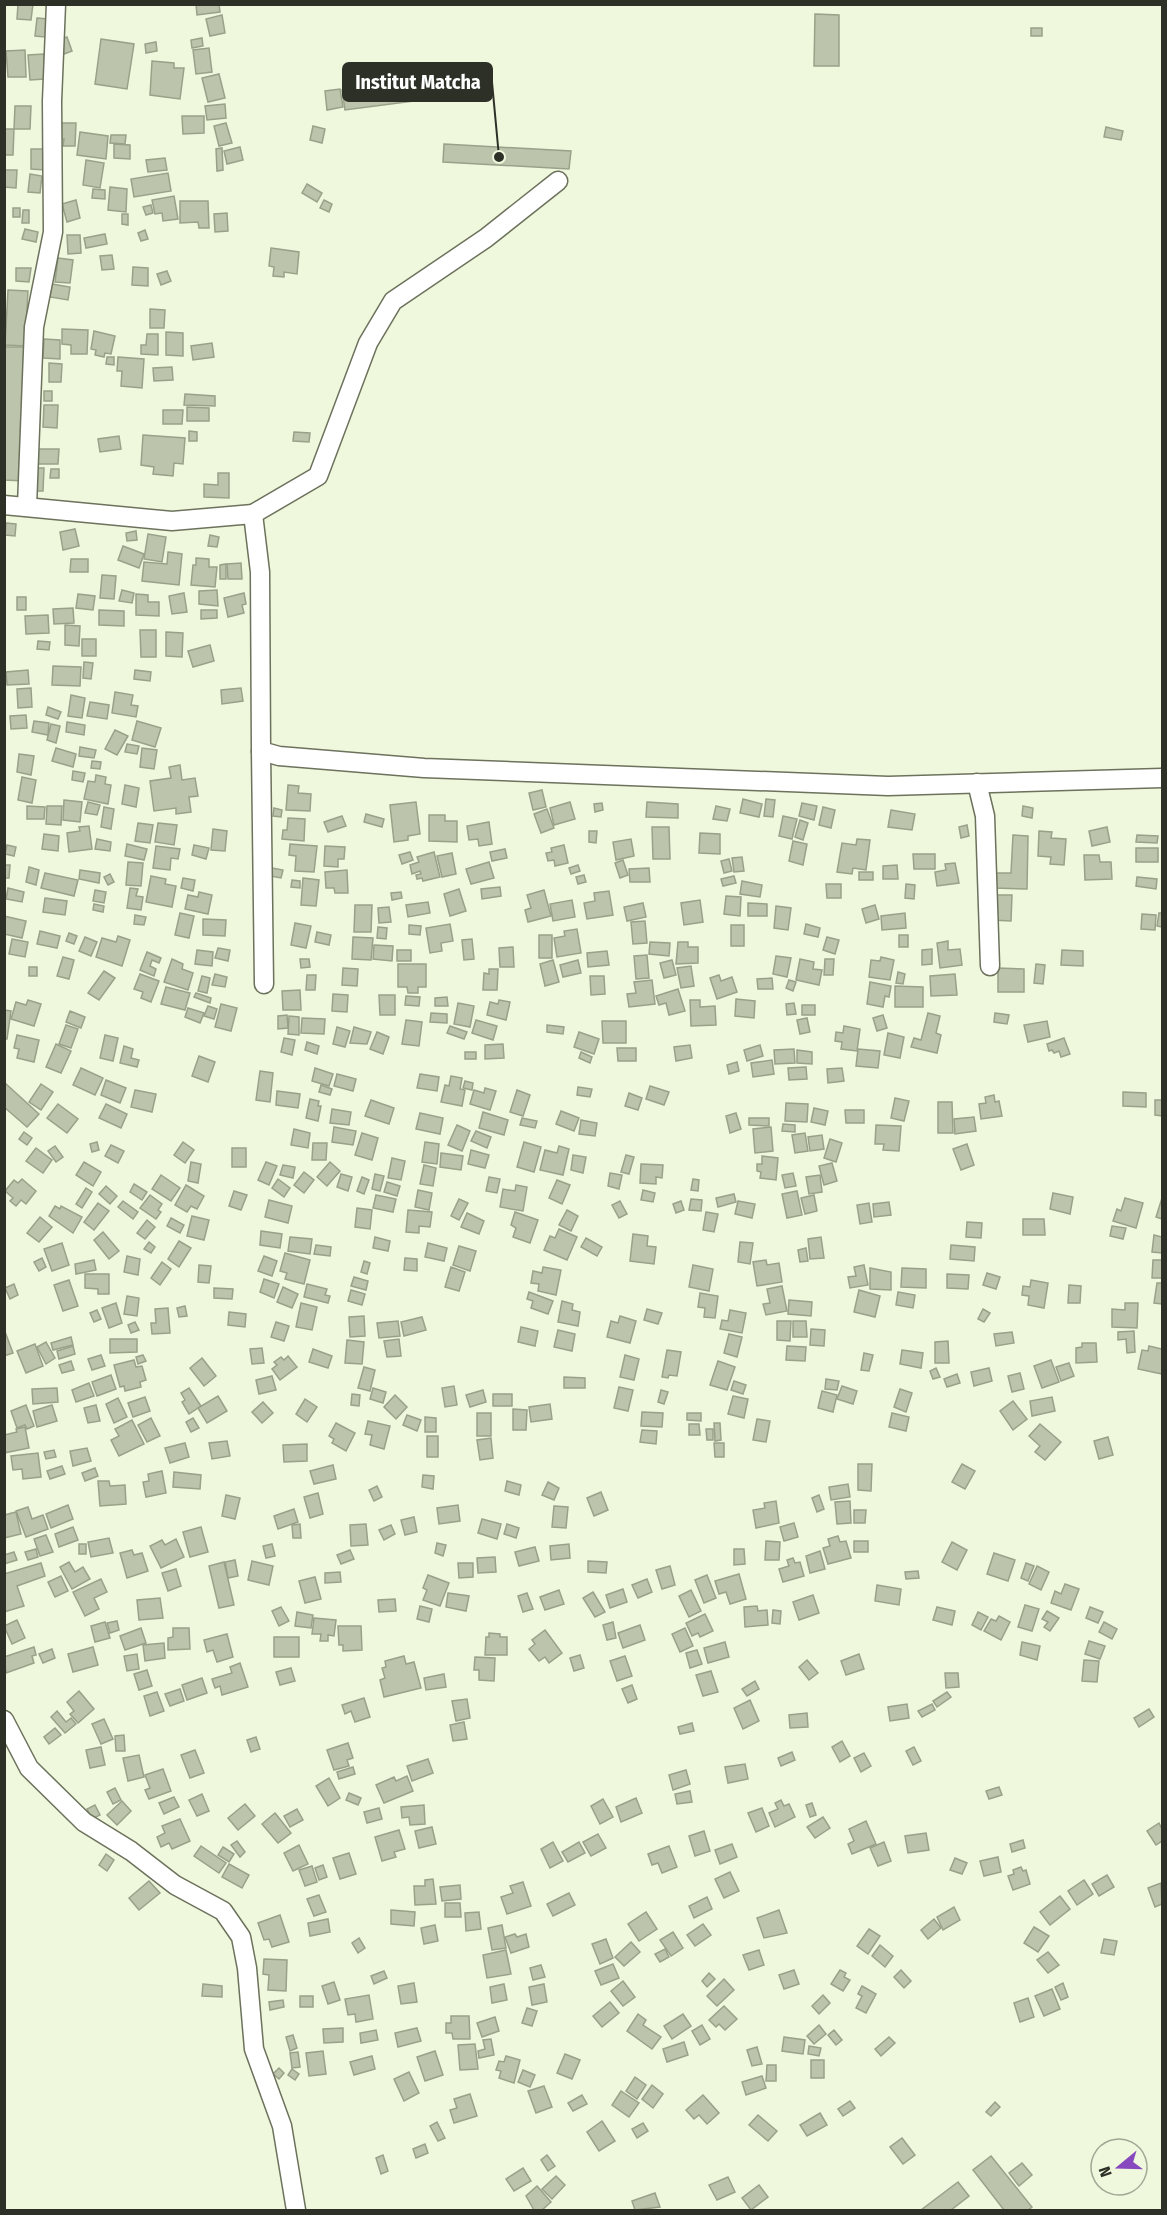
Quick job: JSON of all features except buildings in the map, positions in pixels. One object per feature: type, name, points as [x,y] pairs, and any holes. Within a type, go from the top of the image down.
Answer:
[{"type":"street","points":[[27,506],[34,327],[53,232],[52,101],[56,4]]},
{"type":"street","points":[[4,505],[172,521],[253,514],[318,476],[368,343],[393,300],[486,238],[558,181]]},
{"type":"street","points":[[253,514],[260,572],[264,984]]},
{"type":"street","points":[[261,751],[313,761],[531,773],[888,786],[1162,778]]},
{"type":"street","points":[[977,783],[985,816],[990,966]]},
{"type":"street","points":[[4,1720],[29,1768],[84,1822],[131,1851],[175,1885],[223,1911],[241,1937],[247,1968],[254,2049],[282,2126],[296,2211]]},
{"type":"place","name":"Institut Matcha","points":[[499,157]]}]
